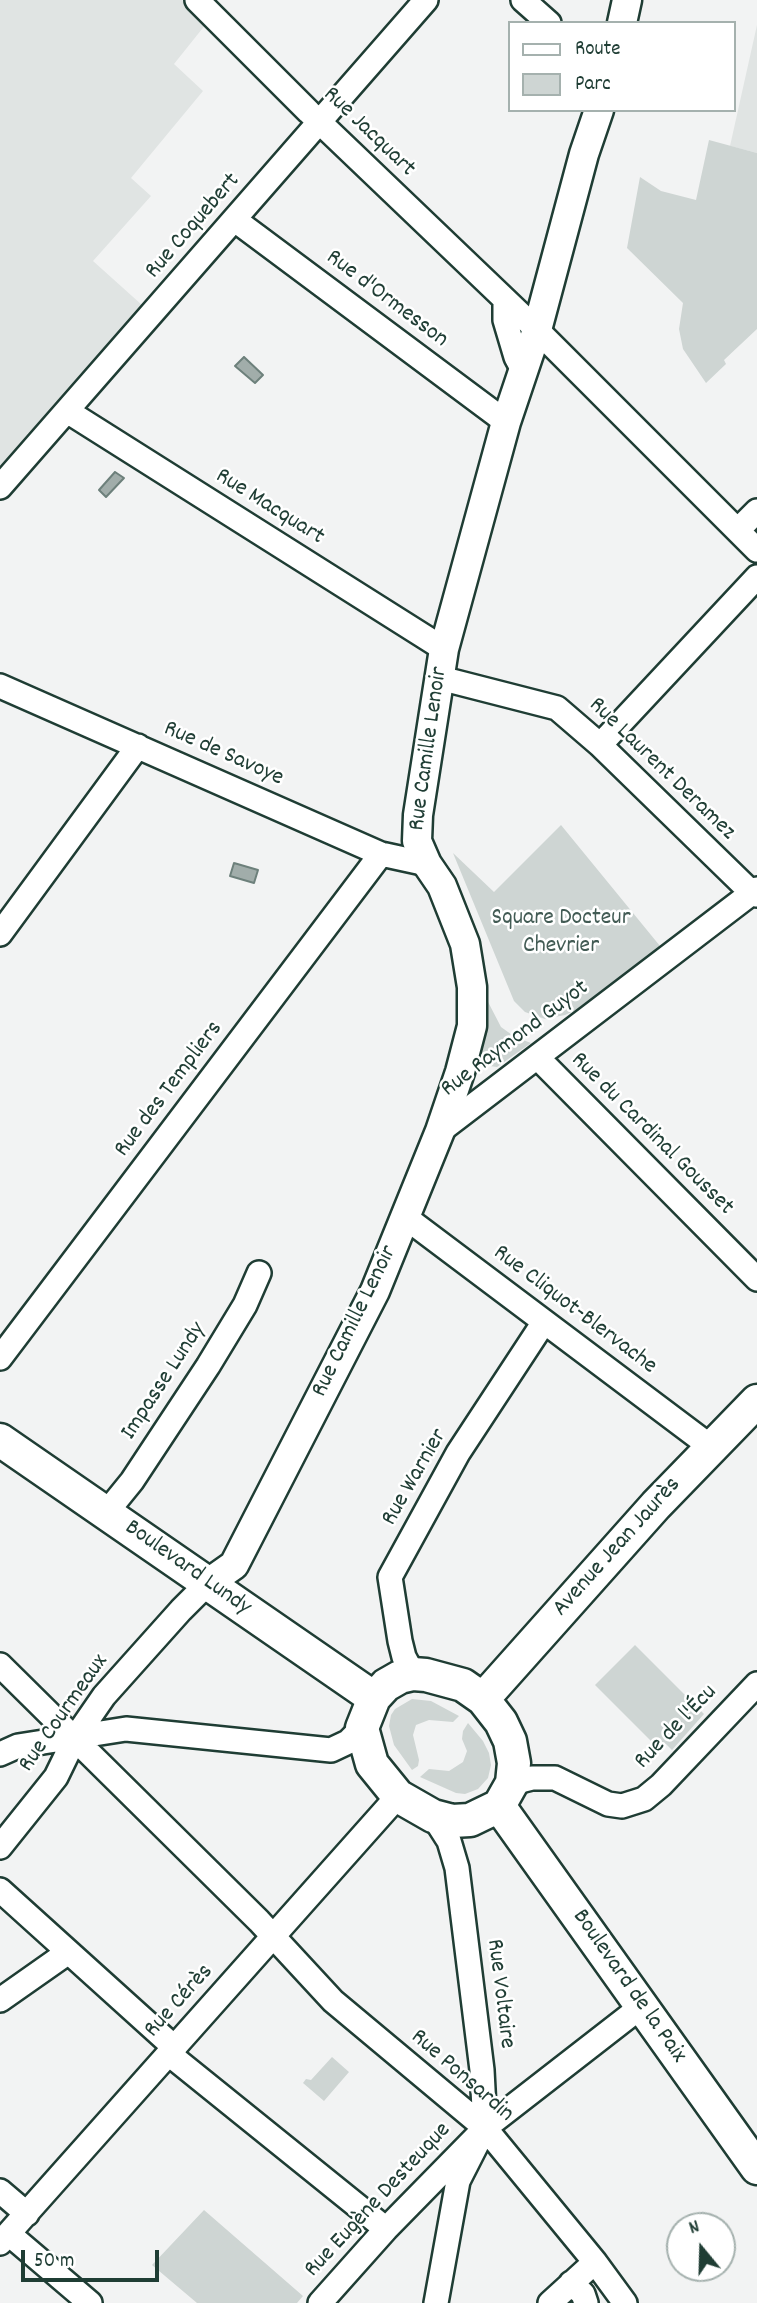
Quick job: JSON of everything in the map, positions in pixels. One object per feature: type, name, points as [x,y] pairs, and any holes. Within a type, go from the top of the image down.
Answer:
[{"type":"main road","name":"Avenue Jean Jaurès","points":[[483,1699],[656,1505],[711,1447],[751,1415]]},
{"type":"main road","name":"Boulevard Lundy","points":[[0,1440],[374,1698]]},
{"type":"main road","points":[[413,1674],[463,1685],[483,1699],[500,1721],[509,1741],[514,1763],[506,1795],[470,1820],[453,1821],[433,1816],[398,1796],[372,1764],[362,1728],[374,1698],[386,1685],[400,1677],[413,1674]]},
{"type":"main road","name":"Boulevard de la Paix","points":[[506,1795],[642,2006],[757,2168]]},
{"type":"street","name":"Rue Jacquart","points":[[197,0],[320,123],[537,330],[757,550]]},
{"type":"street","name":"Rue Coquebert","points":[[0,487],[426,0]]},
{"type":"street","points":[[523,0],[547,21]]},
{"type":"street","points":[[622,21],[627,0]]},
{"type":"street","name":"Rue Camille Lenoir","points":[[207,1584],[234,1565],[375,1292],[440,1131],[460,1072],[472,1026],[472,987],[464,939],[442,886],[427,864],[417,841],[418,815],[444,649],[506,422],[537,330],[584,154],[598,112]]},
{"type":"street","name":"Rue d'Ormesson","points":[[234,220],[506,422]]},
{"type":"street","points":[[505,301],[505,320],[516,357],[523,370]]},
{"type":"street","name":"Rue Macquart","points":[[67,411],[444,649]]},
{"type":"street","points":[[738,530],[757,510]]},
{"type":"street","points":[[600,745],[757,577]]},
{"type":"street","name":"Rue Laurent Deramez","points":[[440,678],[557,708],[600,745],[755,892]]},
{"type":"street","name":"Rue de Savoye","points":[[0,686],[381,854],[427,864]]},
{"type":"street","points":[[0,934],[138,746]]},
{"type":"street","name":"Rue des Templiers","points":[[0,1358],[381,854]]},
{"type":"street","name":"Rue Raymond Guyot","points":[[440,1131],[755,892]]},
{"type":"street","name":"Rue du Cardinal Gousset","points":[[538,1058],[757,1279]]},
{"type":"street","name":"Rue Cliquot-Blervache","points":[[405,1217],[711,1447]]},
{"type":"street","name":"Impasse Lundy","points":[[106,1513],[132,1481],[215,1355],[245,1304],[259,1273]]},
{"type":"street","name":"Rue Warnier","points":[[413,1674],[404,1657],[400,1641],[390,1577],[458,1453],[544,1322]]},
{"type":"street","name":"Rue Courmeaux","points":[[0,1847],[56,1777],[75,1738],[110,1689],[180,1610],[207,1584]]},
{"type":"street","name":"Rue Ponsardin","points":[[0,1665],[274,1936],[333,2001],[485,2128],[595,2262],[625,2303]]},
{"type":"street","name":"Rue de l'Écu","points":[[506,1795],[532,1778],[555,1778],[608,1804],[622,1806],[644,1798],[661,1785],[757,1684]]},
{"type":"street","points":[[0,1754],[18,1746],[126,1729],[331,1749],[348,1742],[362,1728]]},
{"type":"street","name":"Rue Cérès","points":[[4,2239],[398,1796]]},
{"type":"street","name":"Rue Voltaire","points":[[433,1816],[449,1841],[457,1868],[482,2070],[485,2128],[458,2181],[436,2303]]},
{"type":"street","points":[[0,1890],[172,2051],[386,2229]]},
{"type":"street","points":[[0,2000],[67,1953]]},
{"type":"street","name":"Rue Eugène Desteuque","points":[[320,2303],[386,2229],[485,2128],[642,2006]]},
{"type":"street","points":[[421,2193],[442,2188],[455,2200]]},
{"type":"street","points":[[0,2191],[27,2214]]},
{"type":"street","points":[[4,2239],[90,2303]]},
{"type":"street","points":[[551,2303],[595,2262]]},
{"type":"street","points":[[571,2283],[583,2294],[586,2303]]},
{"type":"shaded area","points":[[0,0],[182,0],[206,24],[174,64],[203,91],[131,178],[151,196],[93,261],[142,305],[0,469]]},
{"type":"shaded area","points":[[757,25],[757,153],[730,146]]},
{"type":"shaded area","points":[[244,357],[263,375],[255,383],[235,366]]},
{"type":"shaded area","points":[[115,472],[124,478],[106,497],[99,490]]},
{"type":"shaded area","points":[[234,863],[258,870],[254,883],[230,876]]},
{"type":"green space","points":[[709,140],[757,153],[757,329],[724,360],[726,364],[706,383],[683,349],[679,329],[683,303],[627,248],[640,177],[661,191],[696,200]]},
{"type":"green space","name":"Square Docteur Chevrier","points":[[561,825],[660,946],[576,1010],[545,1019],[525,1012],[514,1001],[453,853],[494,892]]},
{"type":"green space","points":[[486,998],[501,1027],[515,1037],[531,1043],[497,1067],[476,1064],[487,1029]]},
{"type":"green space","points":[[635,1645],[704,1714],[672,1750],[666,1744],[660,1750],[595,1685]]},
{"type":"green space","points":[[412,1699],[431,1701],[459,1716],[453,1722],[429,1720],[416,1725],[413,1735],[419,1760],[418,1766],[412,1770],[394,1745],[389,1726],[395,1709]]},
{"type":"green space","points":[[468,1723],[489,1753],[491,1765],[488,1778],[478,1789],[465,1794],[456,1793],[420,1777],[429,1769],[449,1771],[463,1762],[467,1751],[462,1739],[463,1731]]},
{"type":"green space","points":[[332,2057],[349,2072],[324,2101],[303,2083],[306,2079],[311,2080]]},
{"type":"green space","points":[[204,2210],[303,2296],[297,2303],[197,2303],[152,2265]]}]
